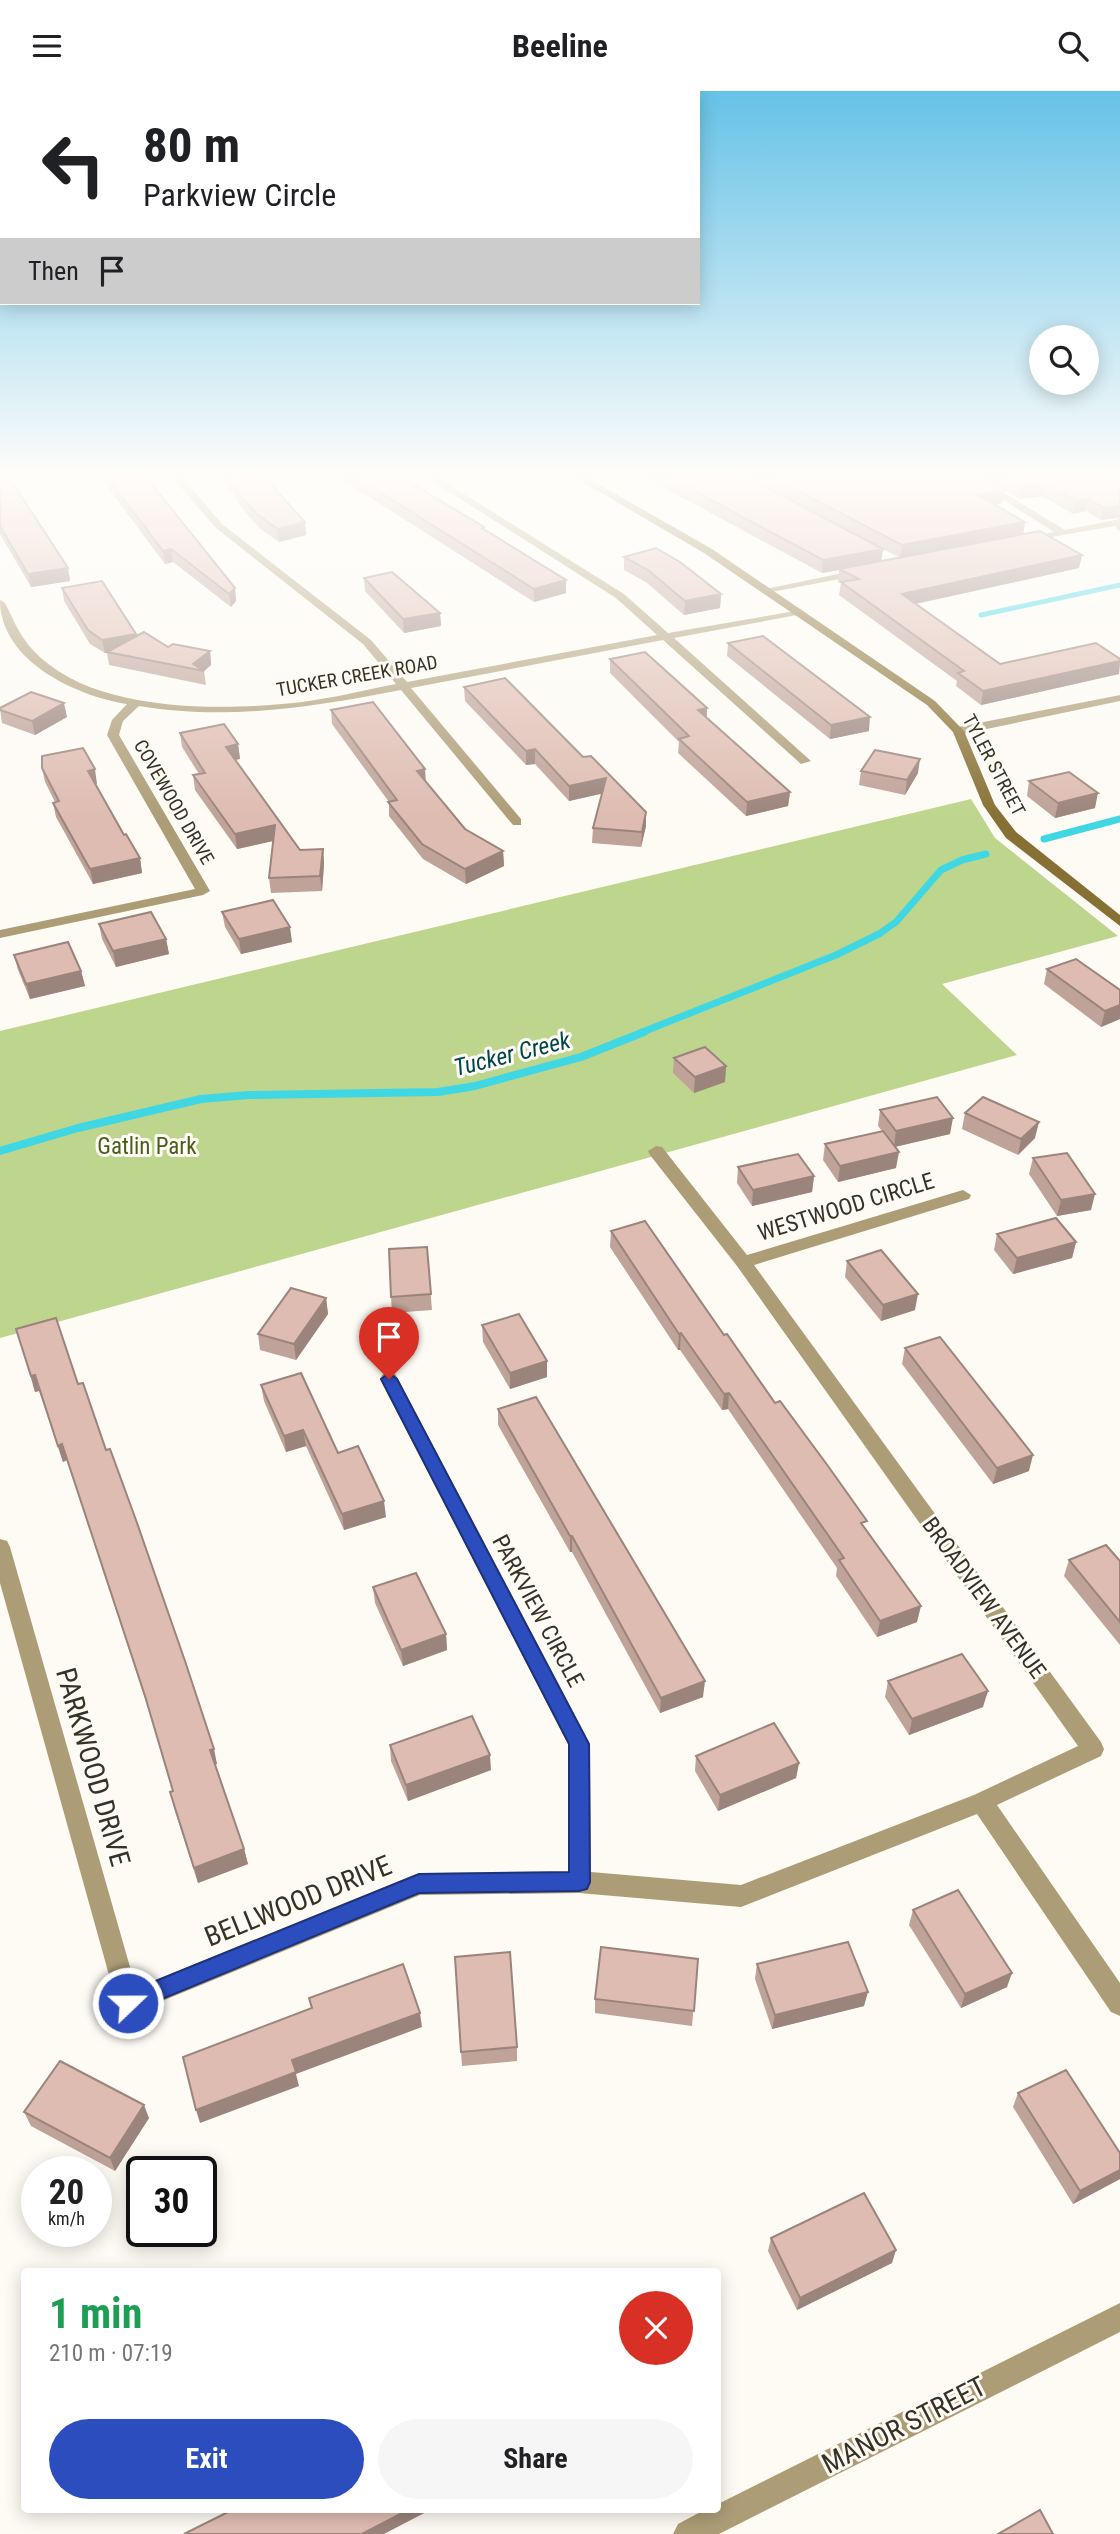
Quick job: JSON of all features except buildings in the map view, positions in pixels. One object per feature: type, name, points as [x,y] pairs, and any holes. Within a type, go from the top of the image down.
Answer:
[{"type":"street","points":[[304,591],[356,631],[517,822]]},
{"type":"street","points":[[610,591],[668,637],[805,761]]},
{"type":"street","name":"TYLER STREET","points":[[766,591],[931,703],[958,731],[989,805],[1011,835],[1120,922]]},
{"type":"street","name":"TUCKER CREEK ROAD","points":[[0,603],[30,655],[45,668],[92,691],[137,702],[204,709],[273,708],[797,612]]},
{"type":"street","points":[[0,630],[13,628]]},
{"type":"street","points":[[958,731],[1120,698]]},
{"type":"street","name":"COVEWOOD DRIVE","points":[[0,934],[203,891],[113,735],[113,726],[117,719],[137,702]]},
{"type":"street","name":"BROADVIEW AVENUE","points":[[656,1151],[743,1262],[1093,1749],[982,1802]]},
{"type":"street","name":"WESTWOOD CIRCLE","points":[[743,1262],[963,1195]]},
{"type":"street","name":"PARKVIEW CIRCLE","points":[[389,1379],[579,1744],[579,1882]]},
{"type":"street","name":"PARKWOOD DRIVE","points":[[0,1547],[128,2003]]},
{"type":"street","points":[[982,1802],[1120,2004]]},
{"type":"street","name":"BELLWOOD DRIVE","points":[[128,2003],[419,1884],[579,1882],[741,1896],[982,1802]]},
{"type":"street","name":"MANOR STREET","points":[[688,2534],[1120,2317]]},
{"type":"green space","name":"Gatlin Park","points":[[971,799],[995,838],[1118,936],[942,984],[1017,1055],[0,1338],[0,1031]]},
{"type":"waterway","points":[[981,615],[1092,591]]},
{"type":"waterway","name":"Tucker Creek","points":[[1044,839],[1120,819]]},
{"type":"waterway","name":"Tucker Creek","points":[[640,1033],[836,955],[879,934],[896,922],[941,870],[962,860],[986,854]]},
{"type":"waterway","name":"Tucker Creek","points":[[0,1151],[78,1128],[201,1099],[249,1095],[438,1092],[475,1086],[581,1057],[644,1032]]},
{"type":"route","points":[[128,2003],[419,1884],[579,1882],[579,1744],[389,1379]]}]
